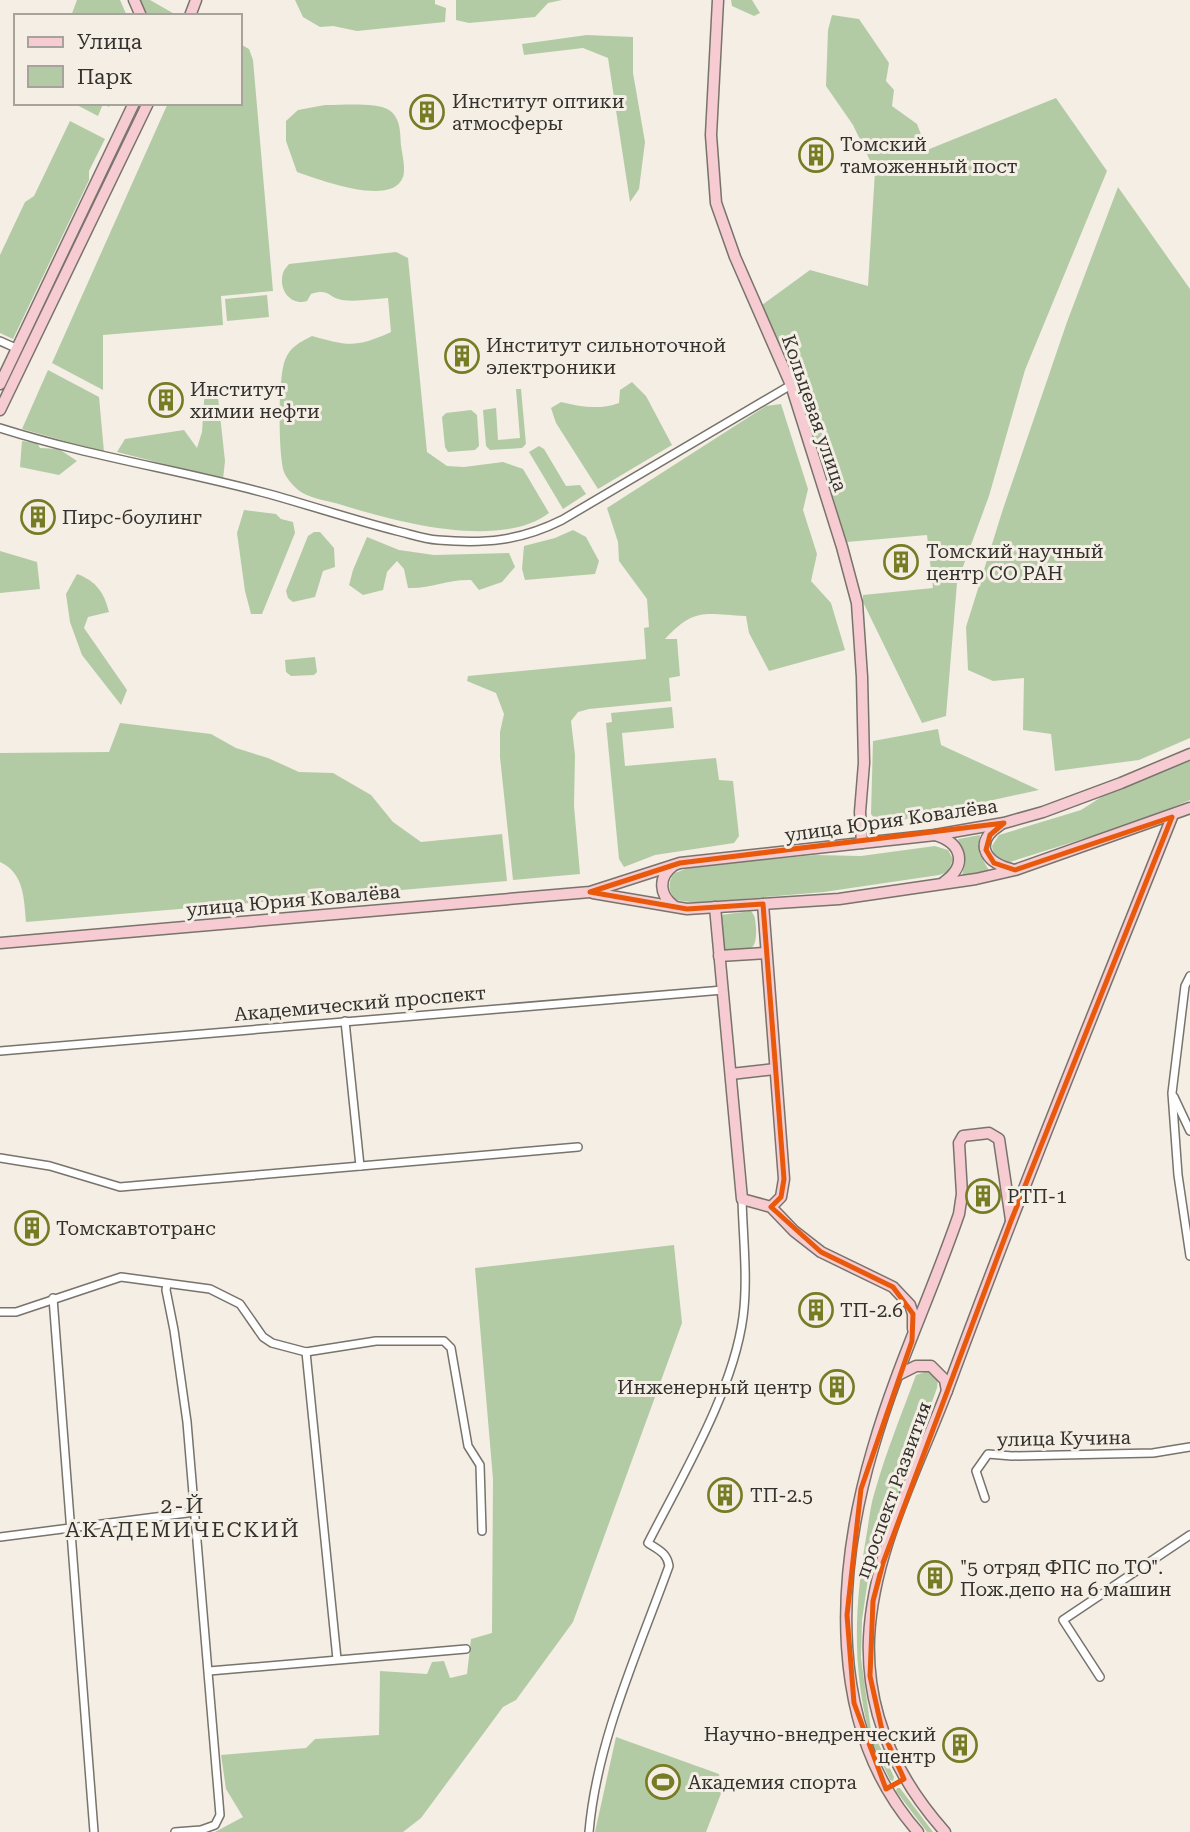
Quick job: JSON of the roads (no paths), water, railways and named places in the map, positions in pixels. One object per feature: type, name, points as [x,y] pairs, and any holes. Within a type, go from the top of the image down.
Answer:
[{"type":"street","name":"Кольцевая улица","points":[[718,0],[711,135],[716,203],[735,257],[791,385],[857,603],[862,666],[862,844]]},
{"type":"street","points":[[0,410],[23,352],[133,105]]},
{"type":"street","points":[[0,384],[23,352],[147,105]]},
{"type":"street","points":[[0,341],[23,352]]},
{"type":"street","points":[[0,428],[267,494],[435,540],[475,542],[507,540],[540,531],[791,385]]},
{"type":"street","name":"улица Юрия Ковалёва","points":[[0,943],[590,892],[680,863],[935,835],[1004,823],[1064,805],[1190,754]]},
{"type":"street","name":"улица Юрия Ковалёва","points":[[590,892],[678,908],[839,899],[976,879],[1015,870],[1172,817],[1190,808]]},
{"type":"street","name":"проспект Развития","points":[[945,1832],[925,1810],[904,1779],[882,1730],[870,1676],[869,1639],[873,1601],[901,1509],[1011,1220],[1172,817]]},
{"type":"street","points":[[1004,823],[990,835],[986,850],[994,863],[1015,870]]},
{"type":"street","points":[[935,835],[950,841],[959,857],[956,870],[940,884]]},
{"type":"street","points":[[678,908],[667,900],[662,888],[664,875],[680,863]]},
{"type":"street","points":[[763,904],[784,1179],[781,1196],[771,1207]]},
{"type":"street","points":[[589,1832],[591,1808],[609,1734],[669,1566],[664,1552],[649,1543],[719,1401],[738,1345],[745,1295],[742,1199],[715,907]]},
{"type":"street","points":[[719,956],[766,953]]},
{"type":"street","points":[[1190,976],[1185,986],[1172,1093],[1178,1175],[1190,1256]]},
{"type":"street","name":"Академический проспект","points":[[0,1051],[723,990]]},
{"type":"street","points":[[345,1021],[360,1166]]},
{"type":"street","points":[[731,1074],[775,1069]]},
{"type":"street","points":[[1172,1093],[1189,1129]]},
{"type":"street","points":[[1174,1127],[1179,1122],[1189,1129]]},
{"type":"street","name":"проспект Развития","points":[[918,1832],[886,1789],[863,1737],[854,1703],[848,1669],[850,1558],[861,1489],[873,1445],[959,1214],[962,1194],[959,1143],[963,1136],[989,1133],[999,1139],[1011,1220]]},
{"type":"street","points":[[0,1158],[50,1166],[120,1187],[578,1147]]},
{"type":"street","points":[[742,1199],[771,1207],[794,1231],[821,1252],[881,1281],[902,1295],[913,1314],[912,1340]]},
{"type":"street","points":[[0,1312],[16,1312],[121,1277],[210,1289],[240,1304],[263,1337],[272,1343],[306,1352],[376,1340],[444,1341],[451,1348],[468,1446],[480,1465],[482,1531]]},
{"type":"street","points":[[167,1284],[187,1422],[220,1815],[215,1825],[201,1830],[175,1832]]},
{"type":"street","points":[[53,1298],[94,1832]]},
{"type":"street","points":[[306,1352],[337,1659]]},
{"type":"street","name":"проспект Развития","points":[[898,1375],[916,1366],[931,1366],[945,1380],[947,1392]]},
{"type":"street","name":"улица Кучина","points":[[985,1498],[976,1471],[988,1454],[1012,1456],[1153,1452],[1190,1447]]},
{"type":"street","points":[[0,1538],[195,1512]]},
{"type":"street","points":[[1100,1676],[1063,1620],[1190,1535]]},
{"type":"street","points":[[209,1671],[466,1649]]},
{"type":"street","points":[[863,1737],[882,1730]]},
{"type":"street","points":[[886,1789],[904,1779]]},
{"type":"place","name":"Институт оптики атмосферы","points":[[427,112]]},
{"type":"place","name":"Томский таможенный пост","points":[[816,155]]},
{"type":"place","name":"Институт сильноточной электроники","points":[[462,356]]},
{"type":"place","name":"Институт химии нефти","points":[[166,400]]},
{"type":"place","name":"Пирс-боулинг","points":[[38,517]]},
{"type":"place","name":"Томский научный центр СО РАН","points":[[901,562]]},
{"type":"place","name":"РТП-1","points":[[983,1196]]},
{"type":"place","name":"Томскавтотранс","points":[[32,1228]]},
{"type":"place","name":"ТП-2.6","points":[[816,1310]]},
{"type":"place","name":"Инженерный центр","points":[[837,1387]]},
{"type":"place","name":"ТП-2.5","points":[[725,1495]]},
{"type":"place","name":"\"5 отряд ФПС по ТО\". Пож.депо на 6 машин","points":[[935,1578]]},
{"type":"place","name":"Научно-внедренческий центр","points":[[960,1745]]},
{"type":"place","name":"Академия спорта","points":[[663,1782]]},
{"type":"district","name":"2-Й АКАДЕМИЧЕСКИЙ","points":[[183,1518]]}]
